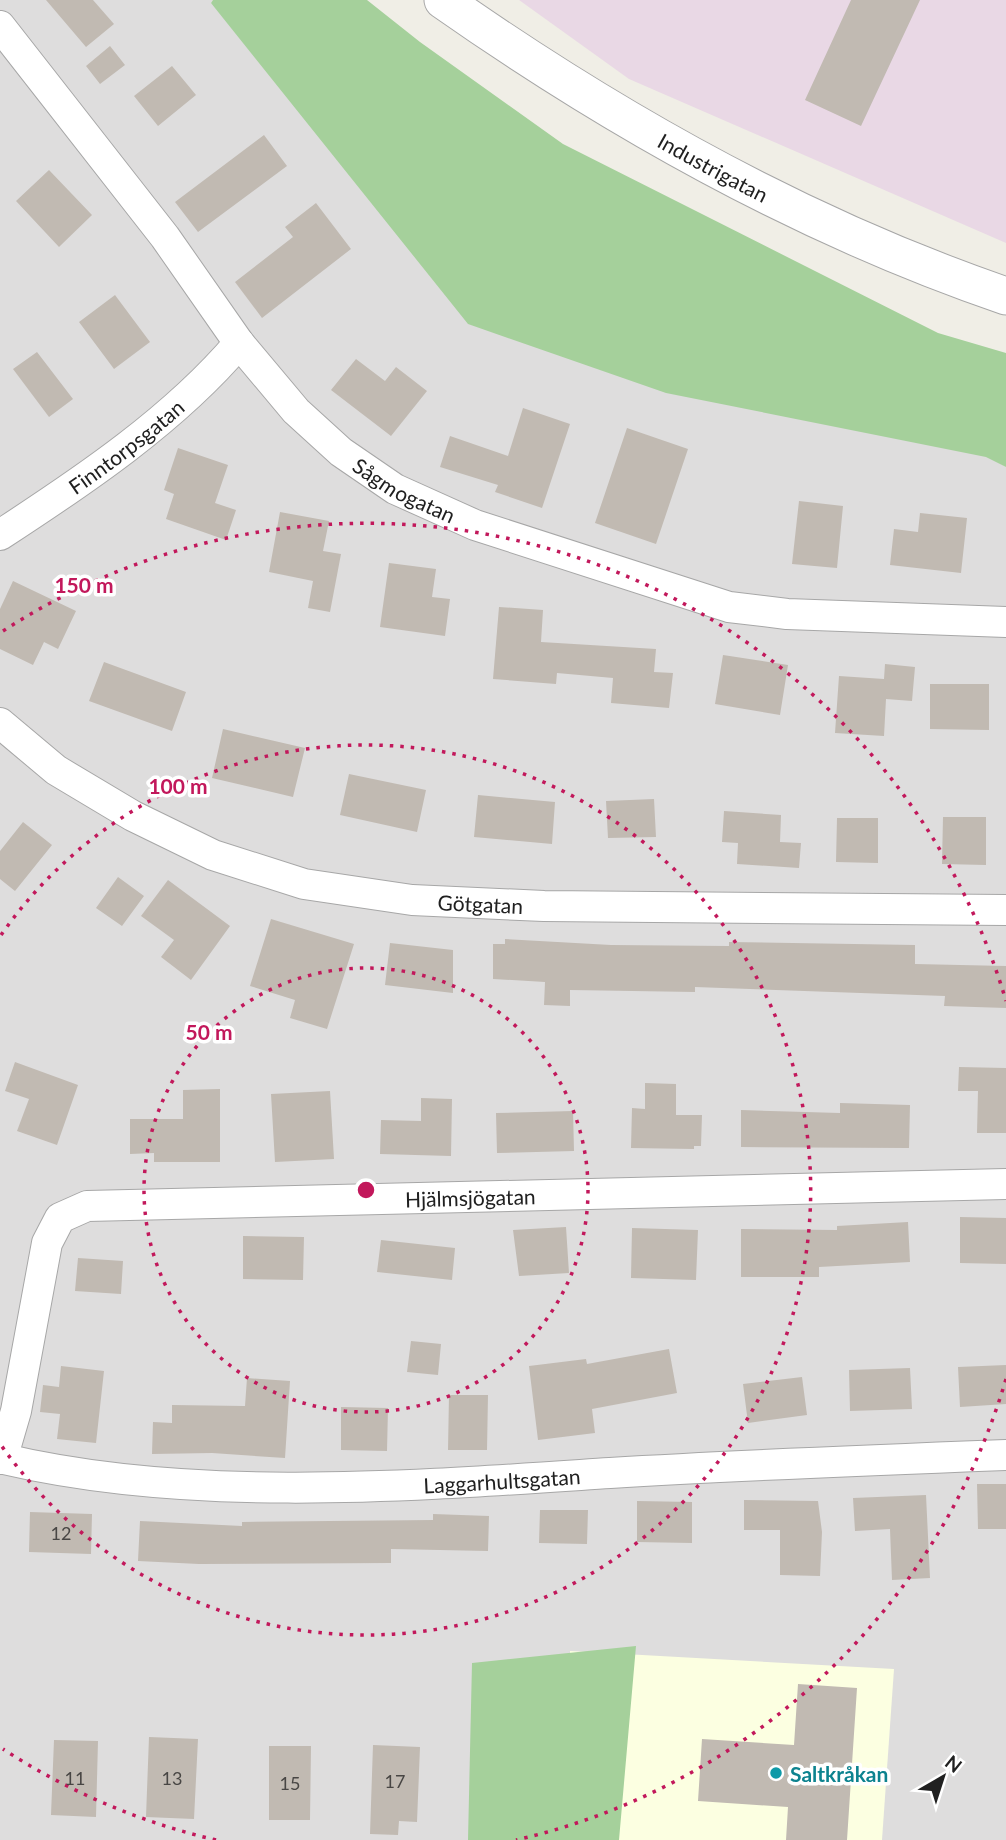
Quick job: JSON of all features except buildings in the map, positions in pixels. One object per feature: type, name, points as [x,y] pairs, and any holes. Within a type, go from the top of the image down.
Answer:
[{"type":"street","name":"Industrigatan","points":[[443,0],[542,69],[702,162],[829,226],[1006,296]]},
{"type":"street","name":"Sågmogatan","points":[[0,26],[165,237],[239,343],[296,411],[341,452],[395,489],[475,525],[729,607],[787,614],[1006,622]]},
{"type":"street","name":"Finntorpsgatan","points":[[0,534],[143,433],[210,377],[239,343]]},
{"type":"street","name":"Götgatan","points":[[0,723],[56,770],[133,816],[213,855],[304,884],[412,900],[544,906],[1006,910]]},
{"type":"street","name":"Hjälmsjögatan","points":[[1,1458],[16,1410],[47,1243],[60,1218],[87,1206],[1006,1184]]},
{"type":"street","name":"Laggarhultsgatan","points":[[1,1458],[84,1474],[220,1485],[402,1487],[619,1473],[1006,1455]]},
{"type":"shaded area","points":[[0,0],[213,0],[211,3],[1006,467],[1006,1840],[0,1840]]},
{"type":"shaded area","points":[[519,0],[1006,0],[1006,243],[629,79]]},
{"type":"shaded area","points":[[570,1651],[894,1669],[882,1840],[568,1840]]},
{"type":"green space","points":[[213,0],[367,0],[420,42],[563,144],[938,333],[1006,353],[1006,467],[986,457],[666,393],[468,324],[211,3]]},
{"type":"green space","points":[[636,1646],[619,1840],[468,1840],[472,1663]]},
{"type":"place","name":"Saltkråkan","points":[[776,1773]]}]
